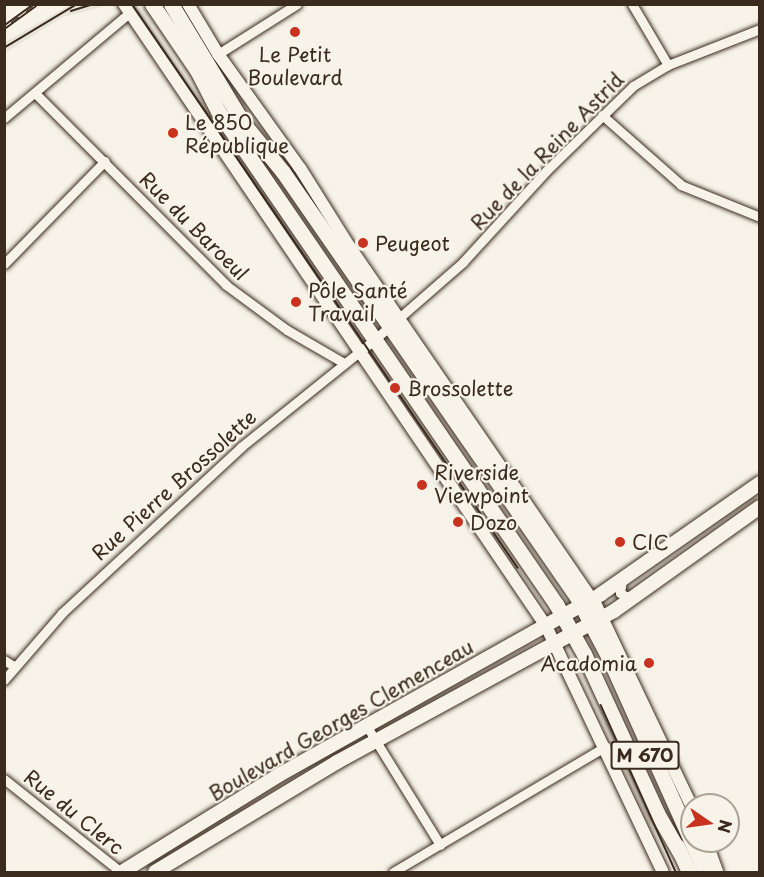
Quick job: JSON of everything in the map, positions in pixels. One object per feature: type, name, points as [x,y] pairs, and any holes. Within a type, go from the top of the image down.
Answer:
[{"type":"main road","points":[[152,4],[371,317],[161,4]]},
{"type":"main road","points":[[171,4],[243,123],[284,172],[388,335],[574,604],[705,873]]},
{"type":"main road","points":[[196,69],[218,111],[388,335],[574,604],[589,631],[657,813],[689,873]]},
{"type":"main road","name":"Boulevard Georges Clemenceau","points":[[121,873],[366,725],[546,626],[574,604],[622,580],[759,483]]},
{"type":"main road","name":"Boulevard Georges Clemenceau","points":[[155,873],[376,740],[557,645],[589,631],[759,507]]},
{"type":"main road","name":"M 670","points":[[589,631],[698,873]]},
{"type":"street","points":[[188,4],[218,54],[300,168],[388,335]]},
{"type":"street","points":[[218,54],[297,4]]},
{"type":"street","points":[[632,4],[668,65]]},
{"type":"street","points":[[4,118],[35,93],[127,9],[546,626],[606,746],[663,873]]},
{"type":"street","name":"Rue de la Reine Astrid","points":[[388,335],[464,262],[602,115],[633,86],[668,65],[759,29]]},
{"type":"street","name":"Rue du Baroeul","points":[[35,93],[238,295],[344,363]]},
{"type":"street","points":[[602,115],[681,185],[759,217]]},
{"type":"street","points":[[4,264],[105,161]]},
{"type":"street","name":"Rue Pierre Brossolette","points":[[4,680],[62,613],[245,443],[359,351],[388,335]]},
{"type":"street","points":[[622,580],[620,593],[632,599]]},
{"type":"street","points":[[589,631],[684,793]]},
{"type":"street","points":[[4,660],[15,667]]},
{"type":"street","points":[[366,725],[440,845]]},
{"type":"street","points":[[393,873],[606,746]]},
{"type":"street","name":"Rue du Clerc","points":[[4,779],[121,873]]},
{"type":"street","points":[[710,853],[717,873]]},
{"type":"shaded area","points":[[70,5],[109,5],[63,17],[5,53],[5,42]]},
{"type":"tram line","points":[[4,48],[77,4]]},
{"type":"tram line","points":[[71,11],[94,4]]},
{"type":"tram line","points":[[132,4],[518,568]]},
{"type":"tram line","points":[[601,705],[676,872]]},
{"type":"railway","points":[[4,27],[36,4]]},
{"type":"place","name":"Le Petit Boulevard","points":[[295,32]]},
{"type":"place","name":"Le 850 République","points":[[173,133]]},
{"type":"place","name":"Peugeot","points":[[363,243]]},
{"type":"place","name":"Pôle Santé Travail","points":[[296,302]]},
{"type":"place","name":"Brossolette","points":[[395,388]]},
{"type":"place","name":"Riverside Viewpoint","points":[[422,485]]},
{"type":"place","name":"Dozo","points":[[458,522]]},
{"type":"place","name":"CIC","points":[[620,542]]},
{"type":"place","name":"Acadomia","points":[[649,663]]}]
